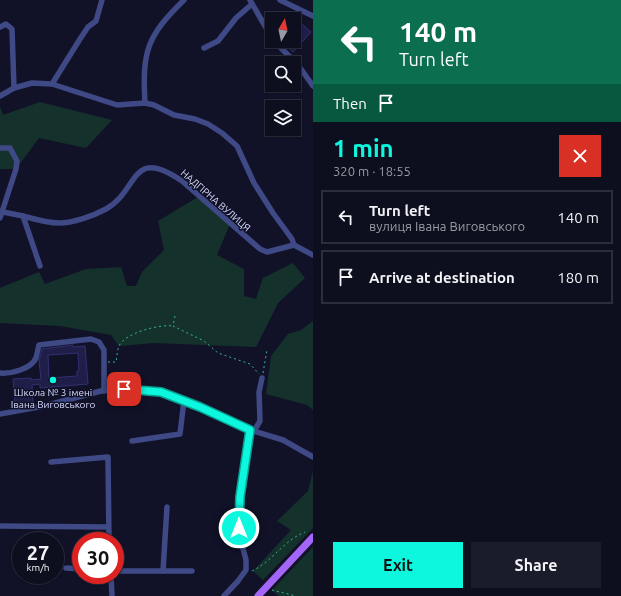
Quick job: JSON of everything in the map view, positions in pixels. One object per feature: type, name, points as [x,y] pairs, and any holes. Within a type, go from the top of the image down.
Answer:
[{"type":"main road","points":[[258,596],[313,537]]},
{"type":"street","points":[[52,84],[88,27],[96,21],[102,0]]},
{"type":"street","points":[[145,103],[145,65],[150,41],[155,31],[184,0]]},
{"type":"street","points":[[280,0],[313,16]]},
{"type":"street","points":[[204,48],[218,41],[251,2],[265,26]]},
{"type":"street","points":[[0,27],[6,24],[12,29],[14,88]]},
{"type":"street","points":[[281,48],[298,65],[313,86]]},
{"type":"street","points":[[0,96],[14,88],[32,83],[52,84],[117,106],[145,103],[154,105],[174,115],[196,119],[208,124],[222,133],[237,146],[254,183],[292,239],[294,245],[313,255]]},
{"type":"street","points":[[0,148],[10,148],[17,160],[16,168],[0,218]]},
{"type":"street","name":"НАДГІРНА ВУЛИЦЯ","points":[[3,212],[60,223],[90,216],[105,210],[115,203],[133,178],[143,170],[159,168],[169,172],[182,181],[260,249],[267,252],[294,245]]},
{"type":"street","points":[[23,216],[40,266]]},
{"type":"street","points":[[0,373],[11,374],[25,367],[36,359],[39,345],[91,340],[99,342],[104,350],[104,391]]},
{"type":"street","points":[[224,596],[246,570],[246,560],[240,537],[238,518],[240,497],[252,431],[260,421],[259,392],[262,378]]},
{"type":"street","points":[[0,414],[44,406],[104,391],[124,389],[161,392],[184,400],[252,431],[283,440],[313,457]]},
{"type":"street","points":[[132,441],[180,434],[184,400]]},
{"type":"street","points":[[51,462],[108,457],[108,532]]},
{"type":"street","points":[[163,571],[167,507]]},
{"type":"street","points":[[0,526],[108,527]]},
{"type":"street","points":[[66,568],[72,568]]},
{"type":"street","points":[[124,570],[192,571]]},
{"type":"street","points":[[111,584],[112,596]]},
{"type":"path","points":[[173,326],[175,316]]},
{"type":"path","points":[[104,363],[116,362],[119,346],[130,336],[164,325],[173,326],[204,342],[218,353],[250,364],[262,378]]},
{"type":"path","points":[[262,378],[267,350]]},
{"type":"path","points":[[246,570],[253,571],[269,560],[294,537],[306,532]]},
{"type":"path","points":[[272,590],[296,596]]},
{"type":"green space","points":[[40,102],[112,120],[86,148],[39,138],[16,169],[0,169],[0,107],[3,115]]},
{"type":"green space","points":[[198,197],[230,224],[217,255],[244,269],[244,296],[256,299],[263,278],[293,263],[305,278],[278,303],[256,347],[154,343],[119,346],[111,335],[60,326],[0,323],[0,288],[39,272],[45,284],[86,269],[121,267],[127,286],[136,286],[142,272],[164,250],[158,221]]},
{"type":"green space","points":[[313,321],[313,410],[307,405],[266,394],[271,356],[288,334],[301,330]]},
{"type":"green space","points":[[313,471],[313,528],[263,580],[253,571],[291,530],[277,521],[308,491]]},
{"type":"green space","points":[[313,547],[313,596],[279,596],[272,590]]},
{"type":"building","points":[[301,24],[311,32],[301,43]]},
{"type":"building","points":[[289,48],[297,48],[293,52]]},
{"type":"building","points":[[73,345],[73,347],[85,346],[88,384],[40,388],[40,384],[32,385],[33,403],[15,404],[13,379],[41,379],[39,361],[42,349]],"holes":[[[78,353],[79,371],[77,371],[77,376],[49,378],[48,355]]]},
{"type":"place","name":"Школа № 3 імені Івана Виговського","points":[[53,380]]},
{"type":"route","points":[[124,389],[161,392],[200,407],[250,430],[240,497],[238,518],[239,528]]}]
